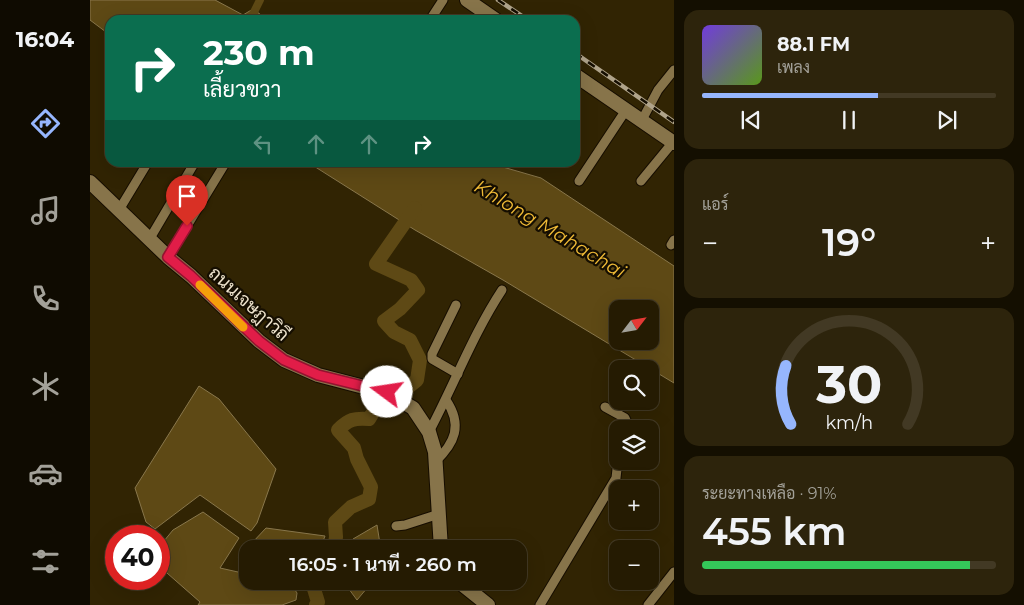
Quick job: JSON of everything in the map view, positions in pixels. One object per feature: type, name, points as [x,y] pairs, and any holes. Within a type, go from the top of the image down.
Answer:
[{"type":"street","points":[[433,15],[443,0]]},
{"type":"street","points":[[466,0],[488,15]]},
{"type":"street","points":[[642,120],[658,90],[674,70]]},
{"type":"street","points":[[580,82],[642,120],[673,142],[641,181]]},
{"type":"street","points":[[579,181],[626,110]]},
{"type":"street","points":[[119,210],[145,167]]},
{"type":"street","points":[[150,240],[192,167]]},
{"type":"street","points":[[168,257],[223,167]]},
{"type":"street","name":"ถนนเจษฎาวิถี","points":[[90,182],[259,341],[284,360],[318,375],[392,394],[406,403],[420,416],[429,432],[436,462],[441,540]]},
{"type":"street","points":[[429,432],[482,324],[502,290]]},
{"type":"street","points":[[456,305],[432,354],[432,359],[458,374]]},
{"type":"street","points":[[436,462],[446,452],[455,433],[456,421],[446,400]]},
{"type":"street","points":[[605,407],[627,420]]},
{"type":"street","points":[[540,605],[616,478],[617,470]]},
{"type":"street","points":[[396,526],[440,514]]},
{"type":"street","points":[[648,605],[674,572]]},
{"type":"street","points":[[469,590],[488,605]]},
{"type":"water","points":[[90,0],[215,0],[243,15],[105,15],[105,31],[90,20]]},
{"type":"water","points":[[253,9],[261,15],[243,15]]},
{"type":"water","name":"Khlong Mahachai","points":[[315,167],[503,167],[541,178],[674,266],[674,383],[659,374],[659,360],[636,360],[619,350],[659,350],[659,300],[609,300],[609,344],[415,230]]},
{"type":"water","points":[[199,386],[219,399],[276,469],[257,523],[251,531],[200,495],[160,525],[150,525],[146,522],[135,488]]},
{"type":"water","points":[[203,512],[239,538],[220,568],[239,572],[239,590],[295,590],[297,593],[296,600],[282,605],[198,605],[200,602],[170,576],[170,534]]},
{"type":"water","points":[[377,525],[379,540],[353,539]]},
{"type":"water","points":[[266,528],[325,536],[323,540],[255,540]]},
{"type":"water","points":[[350,590],[365,590],[357,600]]},
{"type":"waterway","points":[[252,15],[260,0]]},
{"type":"waterway","points":[[336,540],[335,522],[351,507],[369,499],[371,487],[357,459],[354,448],[338,430],[352,420],[369,419],[377,406],[390,402],[417,380],[420,360],[410,340],[394,332],[384,321],[400,309],[418,290],[411,280],[376,264],[415,208]]},
{"type":"waterway","points":[[314,590],[318,602],[316,605]]},
{"type":"railway","points":[[498,0],[520,15]]},
{"type":"railway","points":[[580,56],[674,122]]},
{"type":"slow traffic","points":[[200,285],[243,327]]},
{"type":"route","points":[[187,226],[168,257],[191,276],[259,341],[284,360],[318,375],[387,392]]}]
